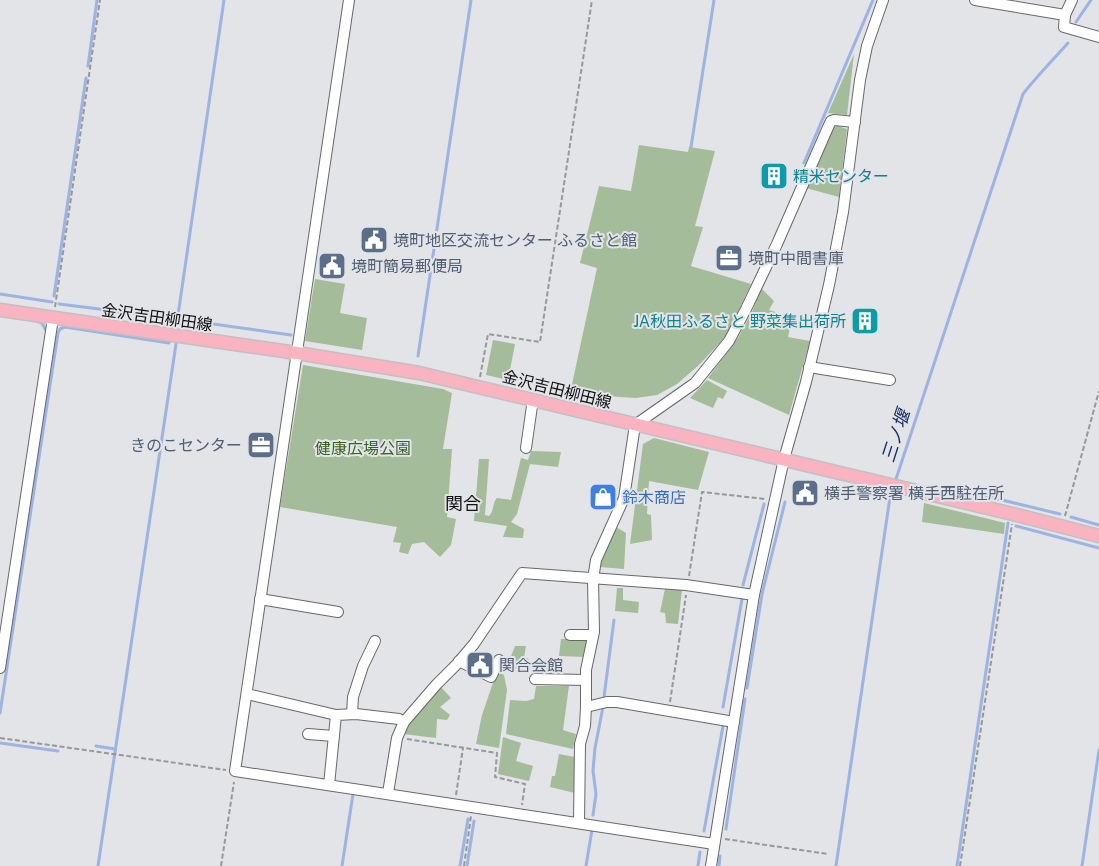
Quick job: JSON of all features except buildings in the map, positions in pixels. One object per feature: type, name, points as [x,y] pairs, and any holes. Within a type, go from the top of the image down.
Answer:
[{"type":"main road","name":"金沢吉田柳田線","points":[[0,310],[297,353],[419,373],[1099,536]]},
{"type":"street","points":[[349,0],[235,771],[579,823],[715,841]]},
{"type":"street","points":[[711,866],[754,595],[784,460],[809,367],[834,260],[843,212],[860,80],[867,46],[882,0]]},
{"type":"street","points":[[975,0],[1065,15]]},
{"type":"street","points":[[1072,0],[1065,15],[1064,27],[1099,37]]},
{"type":"street","points":[[579,823],[580,744],[586,707],[586,670],[593,635],[593,579],[596,560],[624,498],[635,425],[695,384],[728,341],[746,309],[777,244],[828,125],[834,120],[855,122]]},
{"type":"street","points":[[0,668],[53,318]]},
{"type":"street","points":[[809,367],[890,380]]},
{"type":"street","points":[[526,448],[533,400]]},
{"type":"street","points":[[388,793],[397,738],[404,722],[474,644],[522,573],[688,586],[754,595]]},
{"type":"street","points":[[260,599],[338,612]]},
{"type":"street","points":[[570,635],[593,635]]},
{"type":"street","points":[[352,714],[352,697],[375,641]]},
{"type":"street","points":[[459,661],[491,677],[499,660]]},
{"type":"street","points":[[535,679],[586,680]]},
{"type":"street","points":[[247,694],[336,715],[352,714],[399,719],[404,722]]},
{"type":"street","points":[[586,707],[607,702],[617,702],[734,722]]},
{"type":"street","points":[[329,785],[336,715]]},
{"type":"street","points":[[308,734],[334,736]]},
{"type":"path","points":[[53,318],[100,0]]},
{"type":"path","points":[[478,387],[488,334],[540,342],[592,0]]},
{"type":"path","points":[[1062,526],[1099,391]]},
{"type":"path","points":[[669,711],[702,492],[775,502]]},
{"type":"path","points":[[960,866],[1013,514]]},
{"type":"path","points":[[0,738],[235,771],[221,866]]},
{"type":"path","points":[[397,738],[497,753],[495,777],[525,784],[521,814]]},
{"type":"path","points":[[455,803],[463,748]]},
{"type":"path","points":[[464,866],[471,818]]},
{"type":"path","points":[[715,841],[828,854]]},
{"type":"green space","points":[[854,54],[847,115],[828,113]]},
{"type":"green space","points":[[834,125],[847,129],[839,197],[806,188]]},
{"type":"green space","points":[[639,145],[688,152],[689,147],[715,151],[695,226],[703,227],[691,266],[751,284],[727,335],[699,365],[677,384],[657,395],[636,398],[605,396],[571,389],[597,268],[580,263],[599,186],[631,191]]},
{"type":"green space","points":[[315,279],[345,284],[340,313],[367,318],[362,350],[305,341]]},
{"type":"green space","points":[[761,288],[774,301],[769,310],[792,317],[788,337],[810,341],[789,415],[708,378],[738,338],[752,312]]},
{"type":"green space","points":[[493,340],[515,344],[508,380],[486,375]]},
{"type":"green space","name":"健康広場公園","points":[[303,365],[443,389],[452,393],[443,449],[452,449],[447,517],[456,519],[451,545],[440,557],[424,542],[412,544],[408,554],[399,552],[401,543],[393,542],[397,527],[280,507]]},
{"type":"green space","points":[[707,380],[727,391],[723,399],[718,397],[713,408],[690,398]]},
{"type":"green space","points":[[654,438],[709,452],[698,490],[649,481],[647,514],[651,515],[652,540],[630,544],[643,444]]},
{"type":"green space","points":[[531,451],[561,452],[558,467],[530,464],[517,514],[511,522],[524,529],[523,538],[503,537],[507,526],[474,521],[479,459],[489,459],[485,515],[489,516],[497,498],[511,500],[521,458],[528,460]]},
{"type":"green space","points":[[924,503],[1005,523],[1004,534],[922,522]]},
{"type":"green space","points":[[616,527],[626,533],[624,569],[600,567],[604,553]]},
{"type":"green space","points":[[617,588],[623,588],[623,600],[639,602],[638,613],[615,611]]},
{"type":"green space","points":[[665,589],[682,590],[678,624],[666,623],[665,613],[660,612]]},
{"type":"green space","points":[[561,639],[589,639],[585,657],[559,656]]},
{"type":"green space","points":[[515,646],[526,646],[524,658],[528,658],[530,663],[512,670],[501,669],[503,660],[510,659]]},
{"type":"green space","points":[[538,660],[559,660],[559,674],[538,675]]},
{"type":"green space","points":[[497,671],[504,675],[507,690],[499,748],[476,744],[482,715]]},
{"type":"green space","points":[[440,686],[451,698],[440,707],[450,715],[447,720],[437,719],[436,738],[403,734],[405,728]]},
{"type":"green space","points":[[536,686],[569,686],[563,730],[576,734],[573,749],[506,734],[510,700],[526,701],[534,699]]},
{"type":"green space","points":[[503,737],[521,743],[516,761],[533,766],[529,781],[498,774]]},
{"type":"green space","points":[[559,754],[575,757],[575,793],[550,787],[552,776],[555,776]]},
{"type":"waterway","points":[[88,66],[97,0]]},
{"type":"waterway","points":[[178,315],[224,0]]},
{"type":"waterway","points":[[418,356],[471,0]]},
{"type":"waterway","points":[[691,147],[714,0]]},
{"type":"waterway","points":[[804,163],[873,0]]},
{"type":"waterway","name":"三ノ堰","points":[[1076,22],[1091,0]]},
{"type":"waterway","name":"三ノ堰","points":[[895,482],[1023,94],[1068,43]]},
{"type":"waterway","points":[[54,296],[86,78]]},
{"type":"waterway","points":[[0,294],[52,302]]},
{"type":"waterway","points":[[59,304],[172,318]]},
{"type":"waterway","points":[[185,320],[291,335]]},
{"type":"waterway","points":[[38,322],[41,322],[47,333]]},
{"type":"waterway","points":[[0,713],[58,333],[60,329],[65,327],[169,343]]},
{"type":"waterway","points":[[98,866],[176,344]]},
{"type":"waterway","points":[[948,487],[1060,514]]},
{"type":"waterway","name":"三ノ堰","points":[[836,866],[890,497],[893,488]]},
{"type":"waterway","points":[[747,688],[762,594],[785,502]]},
{"type":"waterway","points":[[743,585],[764,504]]},
{"type":"waterway","points":[[1071,517],[1099,525]]},
{"type":"waterway","points":[[957,866],[1008,523]]},
{"type":"waterway","points":[[1016,526],[1099,548]]},
{"type":"waterway","points":[[723,707],[742,599]]},
{"type":"waterway","points":[[604,697],[614,620]]},
{"type":"waterway","points":[[726,829],[745,699]]},
{"type":"waterway","points":[[593,815],[596,794],[593,771],[595,748],[603,707]]},
{"type":"waterway","points":[[704,831],[723,726]]},
{"type":"waterway","points":[[0,743],[58,751]]},
{"type":"waterway","points":[[96,746],[115,749]]},
{"type":"waterway","points":[[1082,866],[1099,750]]},
{"type":"waterway","points":[[342,866],[353,794]]},
{"type":"waterway","points":[[460,866],[468,819]]},
{"type":"waterway","points":[[467,866],[474,821]]},
{"type":"waterway","points":[[586,866],[592,830]]},
{"type":"waterway","points":[[698,866],[700,852]]},
{"type":"waterway","points":[[719,866],[720,856]]},
{"type":"place","name":"精米センター","points":[[774,176]]},
{"type":"place","name":"境町地区交流センター ふるさと館","points":[[374,240]]},
{"type":"place","name":"境町中間書庫","points":[[729,258]]},
{"type":"place","name":"境町簡易郵便局","points":[[332,266]]},
{"type":"place","name":"JA秋田ふるさと 野菜集出荷所","points":[[865,321]]},
{"type":"place","name":"きのこセンター","points":[[261,445]]},
{"type":"place","name":"横手警察署 横手西駐在所","points":[[805,493]]},
{"type":"place","name":"鈴木商店","points":[[603,497]]},
{"type":"place","name":"関合会館","points":[[480,665]]},
{"type":"district","name":"関合","points":[[463,504]]}]
